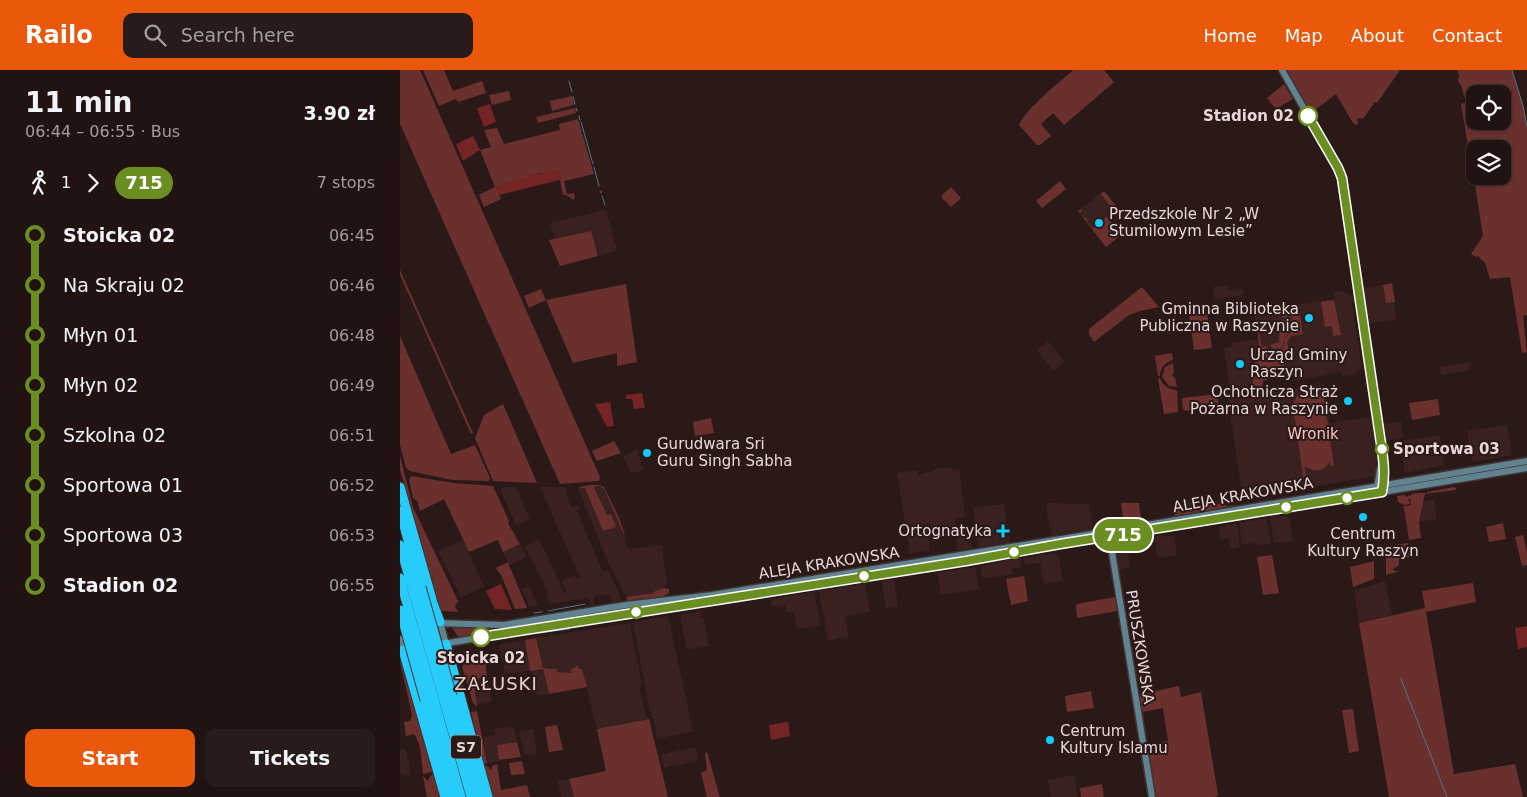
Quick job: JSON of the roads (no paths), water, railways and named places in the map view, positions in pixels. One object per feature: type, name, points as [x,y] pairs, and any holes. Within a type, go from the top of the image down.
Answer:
[{"type":"highway","points":[[400,487],[440,622]]},
{"type":"highway","name":"S7","points":[[400,511],[412,588],[438,698],[452,797]]},
{"type":"highway","points":[[400,545],[412,588],[421,636],[438,698],[461,797]]},
{"type":"highway","points":[[400,578],[412,588]]},
{"type":"highway","name":"S7","points":[[400,610],[480,797]]},
{"type":"highway","points":[[446,644],[488,797]]},
{"type":"highway","points":[[402,650],[445,797]]},
{"type":"highway","points":[[438,698],[471,797]]},
{"type":"main road","points":[[1282,70],[1342,178],[1379,429],[1384,471],[1380,493]]},
{"type":"main road","name":"ALEJA KRAKOWSKA","points":[[402,650],[1109,534],[1527,461]]},
{"type":"main road","name":"ALEJA KRAKOWSKA","points":[[400,626],[440,622],[504,625],[626,605],[747,589],[1380,493],[1527,468]]},
{"type":"main road","name":"PRUSZKOWSKA","points":[[1109,534],[1152,797]]},
{"type":"main road","points":[[440,622],[446,644]]},
{"type":"main road","points":[[400,639],[402,650]]},
{"type":"waterway","points":[[1512,70],[1527,127]]},
{"type":"waterway","points":[[569,81],[572,92]]},
{"type":"waterway","points":[[573,97],[575,104]]},
{"type":"waterway","points":[[579,116],[580,120]]},
{"type":"waterway","points":[[581,122],[593,164]]},
{"type":"waterway","points":[[594,167],[599,186]]},
{"type":"waterway","points":[[602,196],[605,205]]},
{"type":"waterway","points":[[1024,555],[1031,553]]},
{"type":"waterway","points":[[984,562],[996,560]]},
{"type":"waterway","points":[[548,611],[585,604]]},
{"type":"waterway","points":[[534,613],[542,612]]},
{"type":"waterway","points":[[540,633],[569,629]]},
{"type":"waterway","points":[[1401,679],[1447,797]]},
{"type":"place","name":"Stadion 02","points":[[1308,116]]},
{"type":"place","name":"Przedszkole Nr 2 „W Stumilowym Lesie”","points":[[1099,223]]},
{"type":"place","name":"Gminna Biblioteka Publiczna w Raszynie","points":[[1309,318]]},
{"type":"place","name":"Urząd Gminy Raszyn","points":[[1240,364]]},
{"type":"place","name":"Ochotnicza Straż Pożarna w Raszynie","points":[[1348,401]]},
{"type":"place","name":"Sportowa 03","points":[[1382,449]]},
{"type":"place","name":"Gurudwara Sri Guru Singh Sabha","points":[[647,453]]},
{"type":"place","name":"Centrum Kultury Raszyn","points":[[1363,517]]},
{"type":"place","name":"Ortognatyka","points":[[1003,531]]},
{"type":"place","name":"Stoicka 02","points":[[481,637]]},
{"type":"place","name":"Centrum Kultury Islamu","points":[[1050,740]]},
{"type":"district","name":"ZAŁUSKI","points":[[496,684]]},
{"type":"park label","name":"Wronik","points":[[1313,434]]}]
